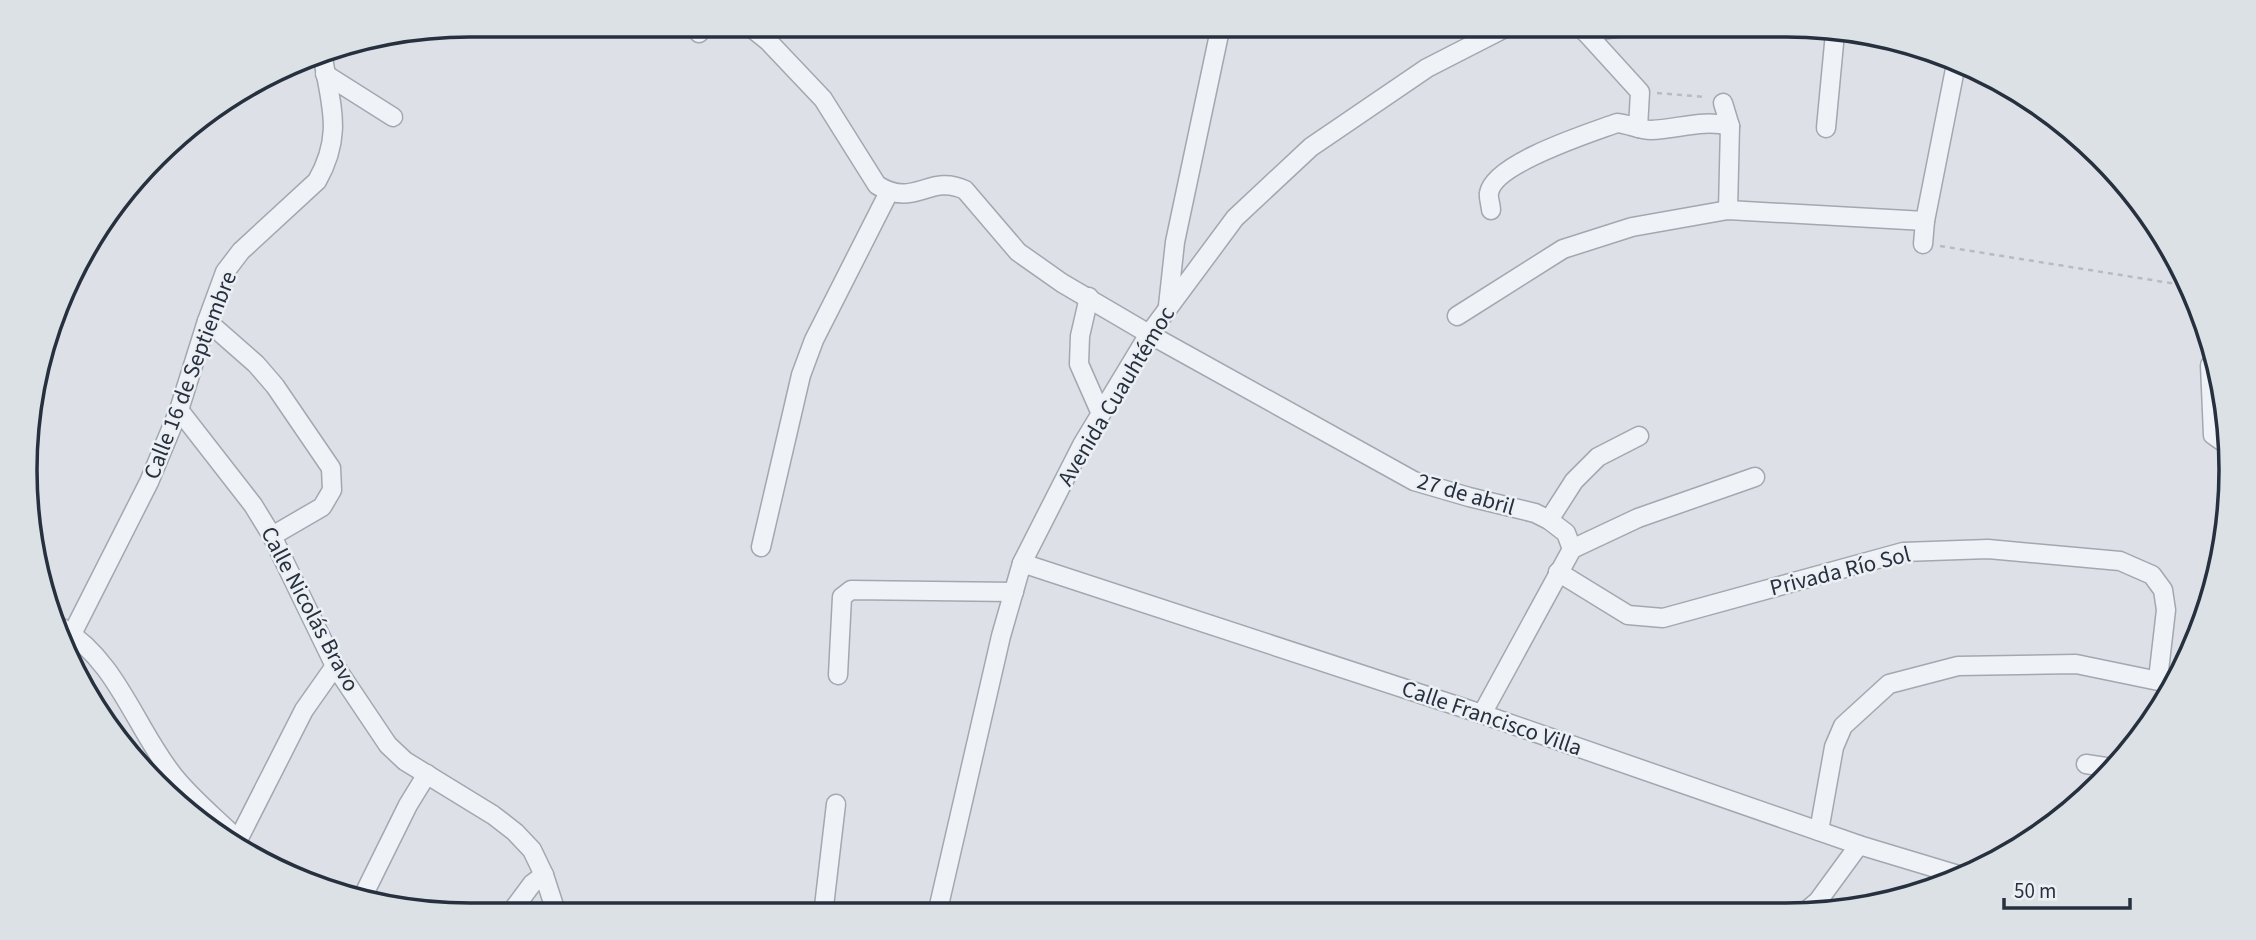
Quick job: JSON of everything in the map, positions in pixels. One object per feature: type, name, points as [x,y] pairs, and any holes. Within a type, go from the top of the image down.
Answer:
[{"type":"street","points":[[761,37],[824,99],[877,185],[889,192],[814,340],[801,375],[761,547]]},
{"type":"street","points":[[1167,308],[1175,242],[1219,37]]},
{"type":"street","name":"Avenida Cuauhtémoc","points":[[940,903],[1001,636],[1022,563],[1082,445],[1149,334],[1236,218],[1311,146],[1427,68],[1486,37]]},
{"type":"street","points":[[1590,37],[1640,92],[1638,128]]},
{"type":"street","points":[[1826,128],[1834,39]]},
{"type":"street","name":"Calle 16 de Septiembre","points":[[69,633],[149,482],[179,410],[225,272],[242,251],[317,181],[325,167],[332,150],[335,130],[324,63]]},
{"type":"street","points":[[1923,244],[1925,221],[1955,71]]},
{"type":"street","points":[[325,74],[393,117]]},
{"type":"street","points":[[1723,103],[1730,126],[1728,210]]},
{"type":"street","points":[[1491,209],[1489,193],[1495,181],[1516,164],[1617,123],[1649,130],[1715,122],[1730,126]]},
{"type":"street","name":"27 de abril","points":[[889,192],[911,195],[935,185],[953,184],[965,190],[1018,252],[1062,283],[1149,334],[1414,481],[1535,513],[1549,520]]},
{"type":"street","points":[[1458,316],[1563,249],[1632,227],[1728,210],[1925,221]]},
{"type":"street","points":[[1088,297],[1080,336],[1079,364],[1101,414]]},
{"type":"street","points":[[207,321],[256,364],[275,386],[331,468],[332,490],[322,507],[272,536]]},
{"type":"street","points":[[2211,384],[2213,435],[2218,438]]},
{"type":"street","name":"Calle Nicolás Bravo","points":[[179,410],[253,505],[272,536],[335,666],[388,745],[405,761],[493,815],[514,832],[532,850],[553,903]]},
{"type":"street","points":[[1572,549],[1566,533],[1549,520],[1574,481],[1598,457],[1639,436]]},
{"type":"street","points":[[1482,714],[1572,549],[1650,513],[1755,477]]},
{"type":"street","name":"Privada Río Sol","points":[[1558,572],[1628,615],[1663,618],[1903,552],[1988,549],[2120,561],[2152,575],[2163,590],[2166,610],[2165,680]]},
{"type":"street","name":"Calle Francisco Villa","points":[[1022,563],[1482,714],[1859,845],[1948,872]]},
{"type":"street","points":[[838,675],[842,597],[851,590],[1014,592]]},
{"type":"street","points":[[70,637],[105,667],[173,775],[221,824]]},
{"type":"street","points":[[1819,831],[1834,747],[1843,726],[1889,684],[1958,666],[2076,664],[2164,681]]},
{"type":"street","points":[[240,837],[304,710],[335,666]]},
{"type":"street","points":[[2086,764],[2102,766]]},
{"type":"street","points":[[366,890],[408,805],[427,774]]},
{"type":"street","points":[[824,903],[836,804]]},
{"type":"street","points":[[1817,902],[1859,845]]},
{"type":"street","points":[[518,903],[532,884],[544,875]]},
{"type":"path","points":[[1640,92],[1712,97],[1723,103]]},
{"type":"path","points":[[1923,244],[2178,284]]}]
